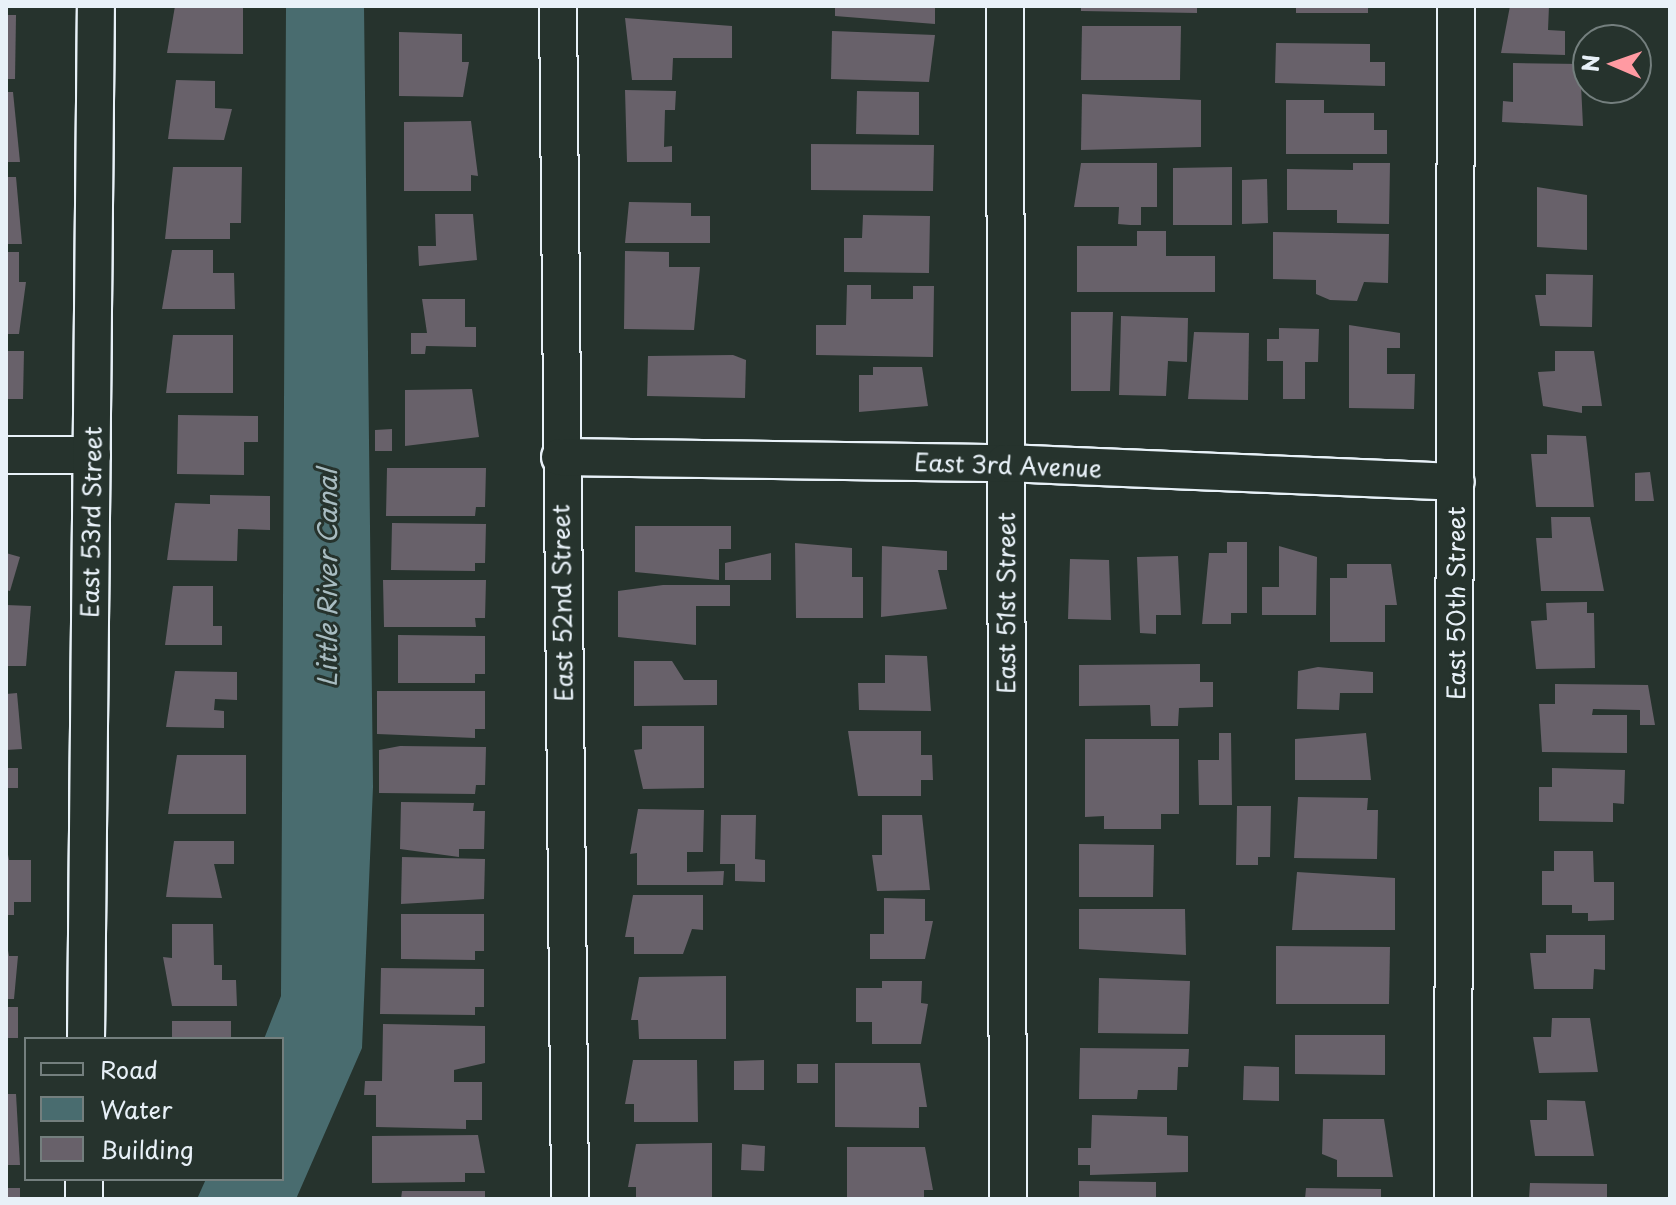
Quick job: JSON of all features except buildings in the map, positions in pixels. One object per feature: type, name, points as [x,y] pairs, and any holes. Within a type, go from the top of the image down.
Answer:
[{"type":"street","name":"East 53rd Street","points":[[86,1037],[96,6]]},
{"type":"street","name":"East 52nd Street","points":[[558,6],[560,457],[570,1199]]},
{"type":"street","name":"East 51st Street","points":[[1005,6],[1008,1199]]},
{"type":"street","name":"East 50th Street","points":[[1453,1199],[1456,6]]},
{"type":"street","points":[[6,455],[92,455]]},
{"type":"street","name":"East 3rd Avenue","points":[[560,457],[1005,463],[1456,482]]},
{"type":"water","name":"Little River Canal","points":[[286,6],[364,6],[373,787],[362,1048],[296,1199],[197,1199],[205,1181],[284,1181],[284,1037],[265,1037],[281,996]]}]
